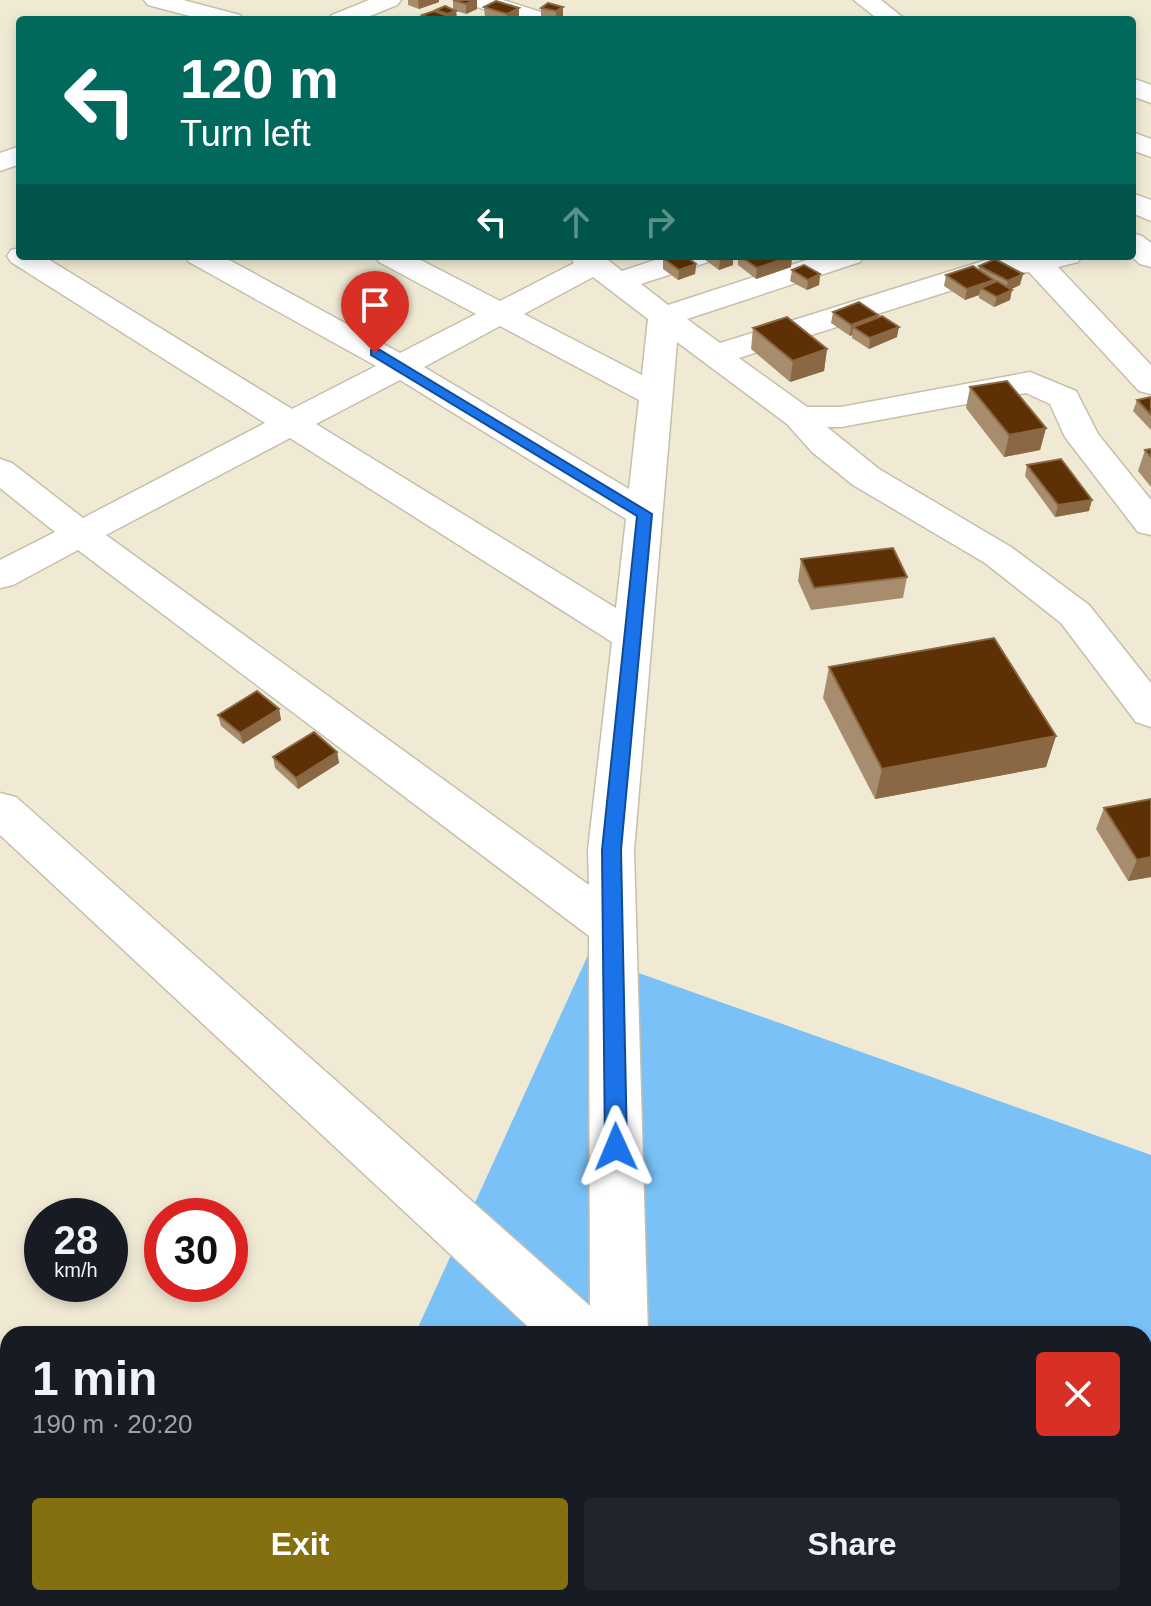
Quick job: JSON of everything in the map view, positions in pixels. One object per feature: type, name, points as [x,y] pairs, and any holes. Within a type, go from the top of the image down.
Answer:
[{"type":"street","points":[[156,0],[217,16]]},
{"type":"street","points":[[350,16],[389,0]]},
{"type":"street","points":[[479,0],[529,16]]},
{"type":"street","points":[[866,0],[888,16]]},
{"type":"street","points":[[29,260],[633,637]]},
{"type":"street","points":[[207,260],[400,366],[644,514]]},
{"type":"street","points":[[398,260],[656,396]]},
{"type":"street","points":[[0,576],[502,313],[599,267],[661,260]]},
{"type":"street","points":[[664,316],[837,260]]},
{"type":"street","points":[[956,260],[977,273]]},
{"type":"street","points":[[715,355],[1003,264],[1042,260]]},
{"type":"street","points":[[1053,260],[1151,384]]},
{"type":"street","points":[[599,267],[799,417],[824,445],[866,477],[998,555],[1075,614],[1151,712]]},
{"type":"street","points":[[619,1326],[611,850],[664,316]]},
{"type":"street","points":[[799,417],[841,417],[1030,382],[1064,398],[1082,437],[1151,524]]},
{"type":"street","points":[[0,470],[80,534],[613,928]]},
{"type":"street","points":[[0,809],[569,1326]]},
{"type":"water","points":[[588,955],[1151,1155],[1151,1326],[419,1326]]},
{"type":"building","points":[[453,0],[475,0],[466,4]]},
{"type":"building","points":[[496,1],[519,8],[507,14],[484,7]]},
{"type":"building","points":[[548,3],[563,7],[556,11],[541,8]]},
{"type":"building","points":[[445,6],[456,11],[447,14],[436,10]]},
{"type":"building","points":[[434,11],[448,16],[424,16],[422,15]]},
{"type":"building","points":[[666,260],[690,260],[696,264],[679,270]]},
{"type":"building","points":[[746,260],[780,260],[757,268]]},
{"type":"building","points":[[997,260],[1023,274],[1008,281],[979,266]]},
{"type":"building","points":[[804,265],[820,274],[808,280],[792,270]]},
{"type":"building","points":[[973,266],[994,280],[967,289],[946,275]]},
{"type":"building","points":[[997,281],[1012,290],[997,297],[981,288]]},
{"type":"building","points":[[859,302],[878,315],[851,325],[833,312]]},
{"type":"building","points":[[882,316],[899,327],[870,338],[853,327]]},
{"type":"building","points":[[787,317],[827,349],[793,361],[753,328]]},
{"type":"building","points":[[1007,381],[1046,428],[1009,435],[970,387]]},
{"type":"building","points":[[1151,397],[1151,415],[1137,400]]},
{"type":"building","points":[[1061,459],[1092,500],[1058,505],[1027,465]]},
{"type":"building","points":[[893,548],[907,577],[814,588],[801,559]]},
{"type":"building","points":[[994,638],[1056,736],[882,769],[829,667]]},
{"type":"building","points":[[257,691],[279,709],[240,733],[218,715]]},
{"type":"building","points":[[314,732],[337,752],[296,778],[273,757]]},
{"type":"building","points":[[1151,799],[1151,857],[1137,860],[1104,808]]},
{"type":"route","points":[[375,353],[644,514],[611,850],[616,1147]]}]
